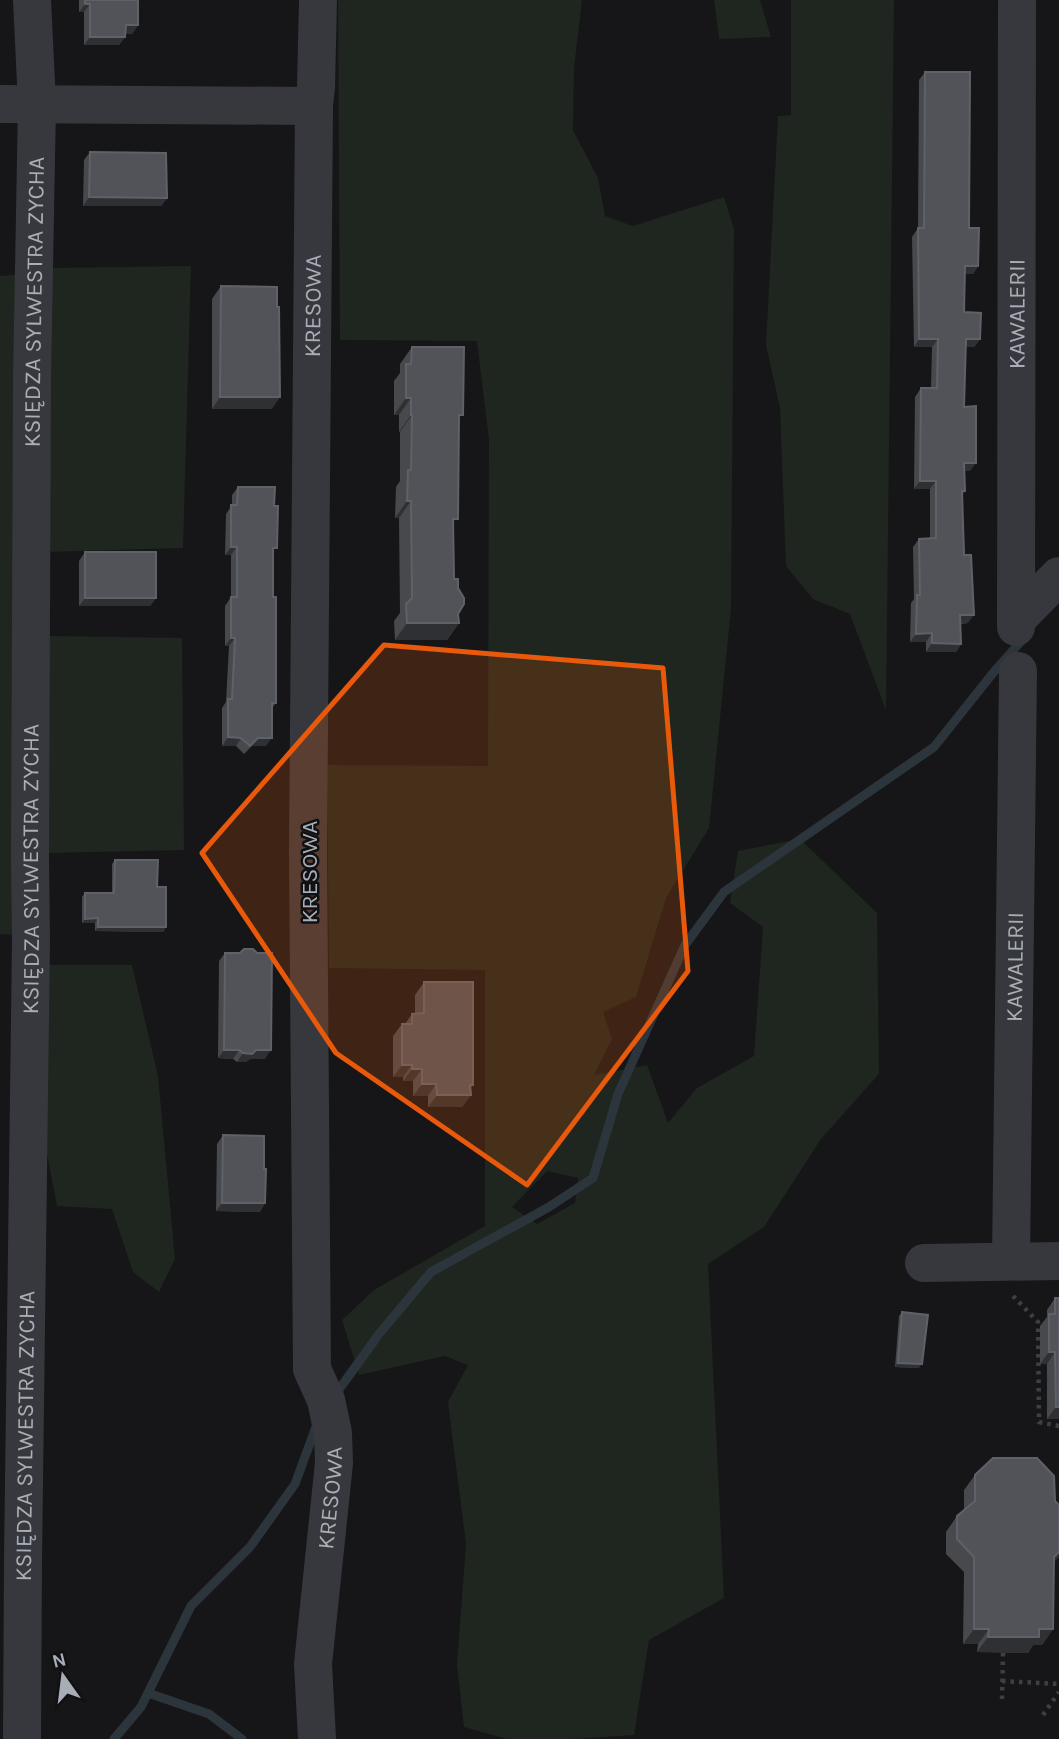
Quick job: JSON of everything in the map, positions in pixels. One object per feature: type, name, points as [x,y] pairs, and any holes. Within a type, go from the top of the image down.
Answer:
[{"type":"street","name":"KSIĘDZA SYLWESTRA ZYCHA","points":[[22,1739],[31,940],[32,379],[19,104],[32,0]]},
{"type":"street","name":"KRESOWA","points":[[317,1739],[313,1664],[334,1463],[333,1433],[326,1400],[312,1369],[308,838],[314,106],[317,87],[318,0]]},
{"type":"street","name":"KAWALERII","points":[[1017,0],[1016,624],[1059,576]]},
{"type":"street","points":[[19,104],[314,106]]},
{"type":"street","name":"KAWALERII","points":[[1011,1277],[1018,671]]},
{"type":"street","points":[[924,1263],[1011,1277],[1059,1261]]},
{"type":"path","points":[[1011,1277],[1038,1322],[1039,1422],[1059,1426]]},
{"type":"path","points":[[1002,1699],[1003,1653]]},
{"type":"path","points":[[1002,1681],[1059,1684]]},
{"type":"path","points":[[1043,1715],[1050,1700],[1059,1692]]},
{"type":"highlighted area","points":[[384,645],[663,668],[688,971],[527,1185],[336,1053],[202,853]]},
{"type":"shaded area","points":[[338,0],[582,0],[574,68],[573,130],[598,178],[605,216],[633,226],[724,197],[734,229],[731,608],[709,828],[666,898],[636,997],[603,1012],[612,1039],[594,1075],[647,1065],[668,1123],[697,1088],[754,1056],[763,927],[730,903],[738,851],[800,839],[877,913],[879,1074],[821,1139],[764,1227],[708,1264],[724,1598],[649,1640],[634,1735],[574,1739],[507,1739],[464,1727],[457,1664],[466,1544],[448,1402],[468,1365],[445,1356],[359,1375],[342,1320],[374,1290],[485,1226],[485,970],[329,968],[327,765],[488,766],[489,440],[477,341],[340,340]],"holes":[[[547,1171],[578,1178],[575,1203],[537,1224],[512,1207]]]},
{"type":"shaded area","points":[[714,0],[760,0],[771,37],[719,39]]},
{"type":"shaded area","points":[[791,0],[894,0],[886,710],[850,614],[813,599],[786,566],[780,408],[766,345],[778,116],[791,115]]},
{"type":"shaded area","points":[[191,266],[183,548],[43,552],[50,636],[182,638],[184,850],[49,853],[48,936],[0,934],[0,276],[33,273],[44,268]]},
{"type":"shaded area","points":[[48,965],[132,965],[158,1076],[175,1259],[159,1292],[133,1272],[112,1209],[57,1206],[47,1154]]},
{"type":"building","points":[[85,0],[138,0],[138,25],[126,25],[125,37],[90,37],[90,4],[85,4]]},
{"type":"building","points":[[925,72],[970,72],[969,228],[979,228],[978,266],[965,266],[964,312],[981,313],[980,339],[966,339],[964,407],[976,406],[976,463],[964,463],[965,491],[962,491],[964,555],[971,555],[974,615],[960,615],[961,644],[932,643],[932,633],[916,634],[917,595],[920,595],[919,539],[936,538],[936,481],[920,481],[921,388],[937,388],[938,339],[919,339],[918,228],[924,228]]},
{"type":"building","points":[[90,152],[166,153],[167,198],[89,197]]},
{"type":"building","points":[[221,286],[277,287],[280,397],[220,397]]},
{"type":"building","points":[[412,347],[464,347],[463,415],[459,415],[458,519],[453,519],[454,579],[458,579],[458,588],[464,598],[464,604],[458,614],[459,623],[407,623],[406,604],[412,598],[411,501],[407,501],[408,470],[411,470],[412,415],[411,398],[406,398],[406,364],[411,364]]},
{"type":"building","points":[[238,487],[275,487],[274,506],[278,506],[277,548],[273,548],[276,703],[272,703],[272,738],[258,738],[250,746],[241,738],[228,737],[228,699],[232,699],[235,638],[231,638],[231,597],[237,597],[237,547],[231,547],[231,505],[237,505]]},
{"type":"building","points":[[85,552],[156,552],[156,598],[85,598]]},
{"type":"building","points":[[115,860],[158,860],[157,887],[166,887],[166,927],[98,927],[98,918],[85,919],[85,893],[114,893]]},
{"type":"building","points":[[244,949],[253,949],[257,953],[272,953],[271,1050],[256,1050],[252,1054],[239,1050],[224,1050],[225,953],[240,953]]},
{"type":"building","points":[[424,982],[473,982],[471,1095],[437,1095],[436,1084],[422,1084],[422,1069],[402,1065],[402,1024],[412,1024],[412,1014],[424,1013]]},
{"type":"building","points":[[223,1135],[264,1136],[265,1203],[222,1203]]},
{"type":"building","points":[[1055,1298],[1059,1298],[1059,1407],[1056,1407],[1055,1352],[1049,1352],[1049,1314],[1055,1314]]},
{"type":"building","points":[[902,1312],[928,1315],[922,1364],[898,1363]]},
{"type":"building","points":[[993,1458],[1037,1458],[1054,1476],[1055,1501],[1059,1505],[1059,1552],[1054,1557],[1053,1629],[1039,1629],[1039,1637],[988,1637],[989,1629],[974,1629],[974,1557],[957,1539],[957,1516],[975,1501],[975,1475]]},
{"type":"waterway","points":[[335,1395],[379,1334],[431,1272],[549,1207],[593,1178],[618,1094],[685,945],[724,892],[934,747],[1024,638]]},
{"type":"waterway","points":[[114,1739],[141,1707],[191,1606],[250,1547],[295,1484],[317,1424]]},
{"type":"waterway","points":[[148,1693],[209,1714],[242,1739]]}]
